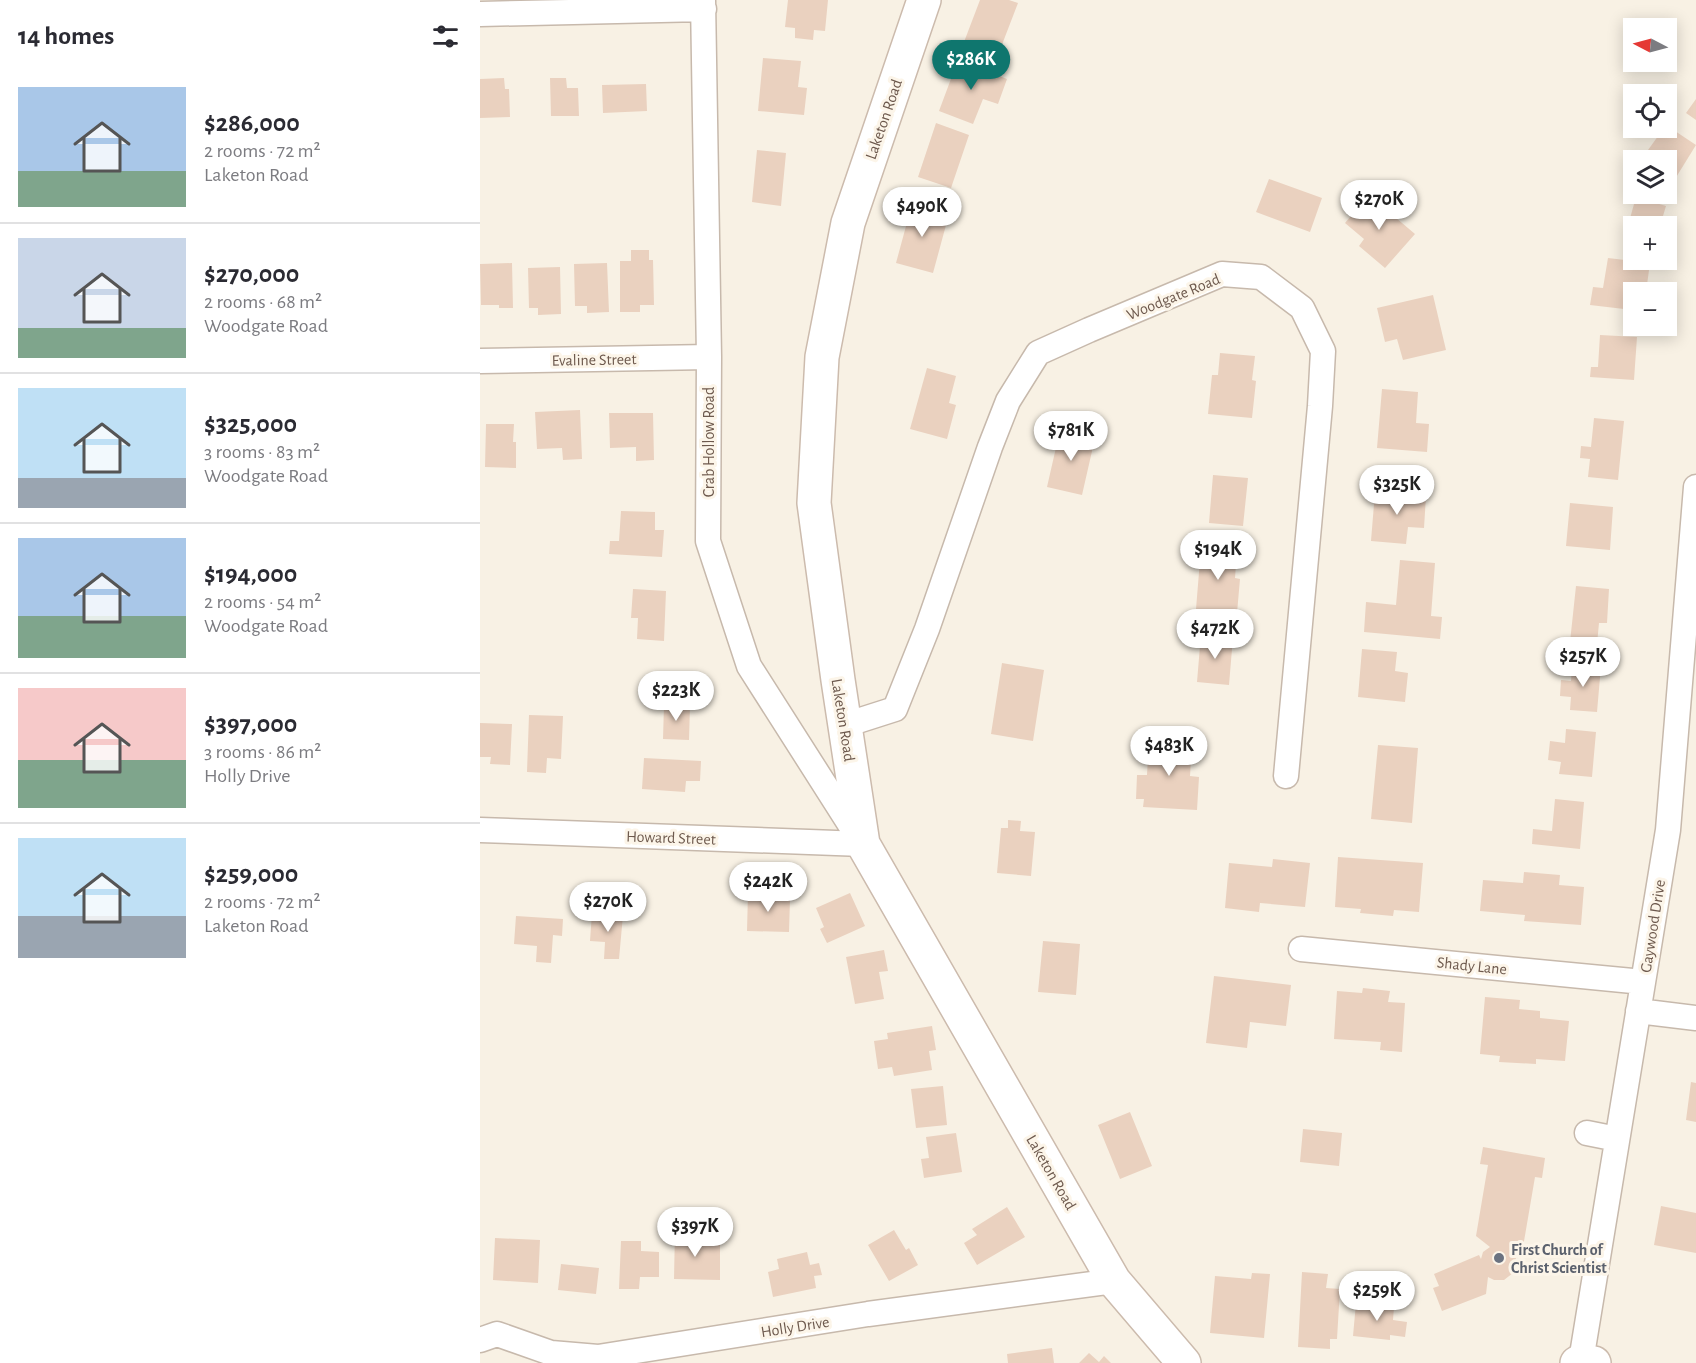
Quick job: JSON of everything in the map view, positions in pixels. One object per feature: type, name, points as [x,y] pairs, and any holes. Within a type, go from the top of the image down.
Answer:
[{"type":"street","name":"Laketon Road","points":[[924,0],[848,223],[822,357],[814,503],[863,844],[1114,1281],[1184,1363]]},
{"type":"street","points":[[480,14],[704,4]]},
{"type":"street","name":"Crab Hollow Road","points":[[704,4],[709,357],[708,541],[749,666],[863,844]]},
{"type":"street","name":"Woodgate Road","points":[[845,725],[895,708],[927,629],[1008,401],[1038,353],[1222,274],[1261,277],[1302,308],[1323,351],[1286,776]]},
{"type":"street","name":"Evaline Street","points":[[480,361],[709,357]]},
{"type":"street","name":"Gaywood Drive","points":[[1584,1362],[1617,1139],[1668,830],[1696,487]]},
{"type":"street","name":"Howard Street","points":[[480,830],[863,844]]},
{"type":"street","name":"Shady Lane","points":[[1301,949],[1643,982]]},
{"type":"street","points":[[1638,1011],[1696,1018]]},
{"type":"street","points":[[1587,1133],[1617,1139]]},
{"type":"street","name":"Holly Drive","points":[[480,1340],[496,1334],[551,1353],[598,1357],[868,1314],[1114,1281]]},
{"type":"building","points":[[788,0],[828,0],[825,31],[814,30],[813,40],[795,38],[795,28],[785,27]]},
{"type":"building","points":[[980,0],[1009,0],[1018,3],[998,55],[964,42]]},
{"type":"building","points":[[763,58],[801,61],[798,87],[807,88],[804,115],[758,111]]},
{"type":"building","points":[[958,60],[1007,79],[998,104],[983,99],[973,124],[939,111]]},
{"type":"building","points":[[504,78],[505,89],[509,89],[510,117],[480,118],[480,79]]},
{"type":"building","points":[[550,78],[566,78],[567,88],[578,88],[579,116],[551,116]]},
{"type":"building","points":[[646,84],[647,111],[603,113],[602,85]]},
{"type":"building","points":[[1696,99],[1696,120],[1686,113]]},
{"type":"building","points":[[936,123],[969,135],[951,188],[918,177]]},
{"type":"building","points":[[1677,132],[1696,145],[1677,176],[1677,150],[1648,150],[1657,138],[1677,138]]},
{"type":"building","points":[[757,150],[786,153],[781,206],[752,202]]},
{"type":"building","points":[[1269,179],[1322,198],[1310,232],[1256,212]]},
{"type":"building","points":[[1369,195],[1415,234],[1385,268],[1359,246],[1364,239],[1345,223]]},
{"type":"building","points":[[912,204],[949,214],[933,273],[896,263]]},
{"type":"building","points":[[1634,204],[1666,206],[1663,216],[1631,216]]},
{"type":"building","points":[[631,250],[649,250],[649,260],[653,260],[654,305],[640,305],[640,312],[620,312],[620,261],[631,261]]},
{"type":"building","points":[[1608,258],[1623,260],[1623,270],[1649,270],[1647,282],[1623,282],[1623,309],[1590,305],[1593,287],[1603,288]]},
{"type":"building","points":[[512,263],[513,308],[481,305],[480,264]]},
{"type":"building","points":[[607,263],[609,312],[587,313],[587,306],[575,306],[574,264]]},
{"type":"building","points":[[560,267],[561,314],[538,315],[538,308],[529,308],[528,268]]},
{"type":"building","points":[[1433,295],[1446,350],[1403,360],[1397,339],[1385,342],[1377,308]]},
{"type":"building","points":[[1600,335],[1637,337],[1634,380],[1590,377],[1591,367],[1598,367]]},
{"type":"building","points":[[1220,353],[1255,356],[1252,380],[1256,381],[1252,418],[1208,414],[1212,375],[1218,375]]},
{"type":"building","points":[[927,368],[956,376],[949,403],[956,405],[947,439],[910,429]]},
{"type":"building","points":[[1382,389],[1418,392],[1416,423],[1429,424],[1427,452],[1377,448]]},
{"type":"building","points":[[580,410],[582,459],[563,460],[562,448],[537,449],[535,412]]},
{"type":"building","points":[[609,413],[653,413],[654,460],[636,461],[636,447],[610,448]]},
{"type":"building","points":[[1594,418],[1624,421],[1618,480],[1588,477],[1590,459],[1580,458],[1581,446],[1591,447]]},
{"type":"building","points":[[486,424],[514,424],[513,442],[516,442],[516,468],[485,467]]},
{"type":"building","points":[[1060,430],[1095,438],[1082,495],[1047,487]]},
{"type":"building","points":[[1213,475],[1248,478],[1243,526],[1209,523]]},
{"type":"building","points":[[1375,492],[1426,496],[1424,528],[1408,527],[1406,544],[1371,541]]},
{"type":"building","points":[[1570,503],[1613,507],[1610,550],[1566,546]]},
{"type":"building","points":[[621,511],[655,512],[655,530],[664,530],[662,557],[609,554],[610,541],[619,541]]},
{"type":"building","points":[[1201,548],[1237,551],[1235,578],[1240,579],[1237,613],[1196,609]]},
{"type":"building","points":[[1400,560],[1435,563],[1431,616],[1442,617],[1440,639],[1364,632],[1366,602],[1396,605]]},
{"type":"building","points":[[1576,586],[1609,589],[1607,623],[1599,623],[1597,644],[1570,642]]},
{"type":"building","points":[[633,589],[666,591],[664,641],[637,639],[638,618],[631,618]]},
{"type":"building","points":[[1201,634],[1233,637],[1229,685],[1197,682]]},
{"type":"building","points":[[1362,649],[1397,652],[1395,671],[1408,673],[1405,702],[1358,697]]},
{"type":"building","points":[[1002,663],[1044,670],[1033,741],[991,734]]},
{"type":"building","points":[[1572,664],[1601,666],[1597,712],[1570,710],[1571,697],[1560,696],[1561,680],[1571,681]]},
{"type":"building","points":[[664,705],[690,706],[689,740],[663,739]]},
{"type":"building","points":[[529,715],[563,716],[561,759],[547,758],[546,773],[527,772]]},
{"type":"building","points":[[480,723],[512,724],[510,765],[490,764],[491,757],[480,757]]},
{"type":"building","points":[[1566,729],[1596,732],[1592,777],[1559,774],[1561,762],[1548,760],[1550,741],[1565,743]]},
{"type":"building","points":[[1149,740],[1192,742],[1190,776],[1199,777],[1197,810],[1143,807],[1144,799],[1136,799],[1137,775],[1147,775]]},
{"type":"building","points":[[1378,745],[1418,748],[1412,823],[1371,819]]},
{"type":"building","points":[[644,758],[701,761],[700,781],[686,781],[685,792],[642,789]]},
{"type":"building","points":[[1555,799],[1584,802],[1580,849],[1532,844],[1533,829],[1552,831]]},
{"type":"building","points":[[1008,820],[1021,821],[1020,831],[1035,832],[1031,876],[997,873],[1001,828],[1008,828]]},
{"type":"building","points":[[1338,857],[1423,863],[1419,912],[1394,910],[1393,916],[1360,913],[1361,909],[1335,907]]},
{"type":"building","points":[[1273,859],[1310,863],[1305,907],[1260,903],[1259,912],[1225,908],[1229,863],[1272,867]]},
{"type":"building","points":[[1524,872],[1560,875],[1559,885],[1584,887],[1581,925],[1524,921],[1525,915],[1480,911],[1483,880],[1523,883]]},
{"type":"building","points":[[748,893],[774,894],[774,898],[790,899],[789,932],[747,931]]},
{"type":"building","points":[[850,893],[865,926],[827,943],[820,929],[824,927],[816,908]]},
{"type":"building","points":[[592,913],[623,915],[619,959],[604,959],[605,942],[590,941]]},
{"type":"building","points":[[516,916],[563,919],[562,936],[553,935],[551,963],[536,962],[537,946],[514,944]]},
{"type":"building","points":[[1043,941],[1080,944],[1076,995],[1038,992]]},
{"type":"building","points":[[884,950],[888,971],[879,972],[884,999],[855,1004],[846,957]]},
{"type":"building","points":[[1214,976],[1291,985],[1286,1026],[1250,1022],[1247,1048],[1206,1043]]},
{"type":"building","points":[[1363,988],[1390,991],[1388,1002],[1405,1003],[1402,1052],[1380,1050],[1381,1042],[1334,1039],[1337,991],[1362,993]]},
{"type":"building","points":[[1485,997],[1520,1000],[1519,1009],[1540,1011],[1540,1018],[1569,1021],[1565,1061],[1536,1059],[1536,1064],[1499,1062],[1500,1056],[1480,1054]]},
{"type":"building","points":[[932,1026],[936,1050],[929,1051],[932,1070],[894,1076],[892,1067],[878,1069],[874,1041],[888,1039],[887,1033]]},
{"type":"building","points":[[1691,1082],[1696,1083],[1696,1122],[1686,1120]]},
{"type":"building","points":[[943,1086],[947,1125],[916,1128],[911,1089]]},
{"type":"building","points":[[1130,1112],[1152,1166],[1120,1179],[1098,1125]]},
{"type":"building","points":[[1303,1129],[1342,1133],[1339,1166],[1300,1162]]},
{"type":"building","points":[[956,1133],[962,1172],[924,1178],[921,1159],[929,1158],[926,1137]]},
{"type":"building","points":[[1483,1147],[1545,1158],[1542,1178],[1535,1177],[1523,1247],[1512,1250],[1517,1261],[1513,1273],[1504,1280],[1494,1280],[1488,1277],[1486,1294],[1442,1311],[1433,1288],[1439,1286],[1434,1274],[1479,1255],[1481,1259],[1483,1252],[1490,1247],[1476,1236],[1488,1165],[1480,1164]]},
{"type":"building","points":[[1661,1206],[1696,1213],[1696,1253],[1654,1245]]},
{"type":"building","points":[[1007,1207],[1025,1237],[977,1265],[964,1243],[977,1235],[972,1229]]},
{"type":"building","points":[[675,1230],[695,1231],[694,1244],[720,1245],[720,1280],[674,1279]]},
{"type":"building","points":[[894,1230],[906,1250],[909,1248],[918,1265],[889,1281],[868,1245]]},
{"type":"building","points":[[495,1238],[540,1240],[538,1283],[493,1280]]},
{"type":"building","points":[[621,1241],[641,1241],[641,1251],[659,1252],[659,1277],[640,1277],[639,1289],[619,1289]]},
{"type":"building","points":[[807,1252],[810,1265],[819,1263],[822,1275],[814,1276],[816,1288],[773,1297],[768,1272],[779,1269],[777,1259]]},
{"type":"building","points":[[561,1264],[599,1268],[596,1294],[558,1290]]},
{"type":"building","points":[[1302,1272],[1328,1274],[1326,1288],[1340,1289],[1337,1339],[1330,1339],[1330,1349],[1298,1347]]},
{"type":"building","points":[[1252,1273],[1270,1274],[1264,1338],[1210,1333],[1215,1276],[1251,1279]]},
{"type":"building","points":[[1356,1303],[1394,1307],[1393,1320],[1407,1322],[1405,1337],[1390,1335],[1390,1340],[1353,1336]]},
{"type":"building","points":[[1052,1348],[1054,1363],[1008,1363],[1007,1354]]},
{"type":"building","points":[[1089,1353],[1099,1362],[1104,1356],[1111,1363],[1079,1363]]},
{"type":"place","name":"First Church of Christ Scientist","points":[[1499,1258]]}]
